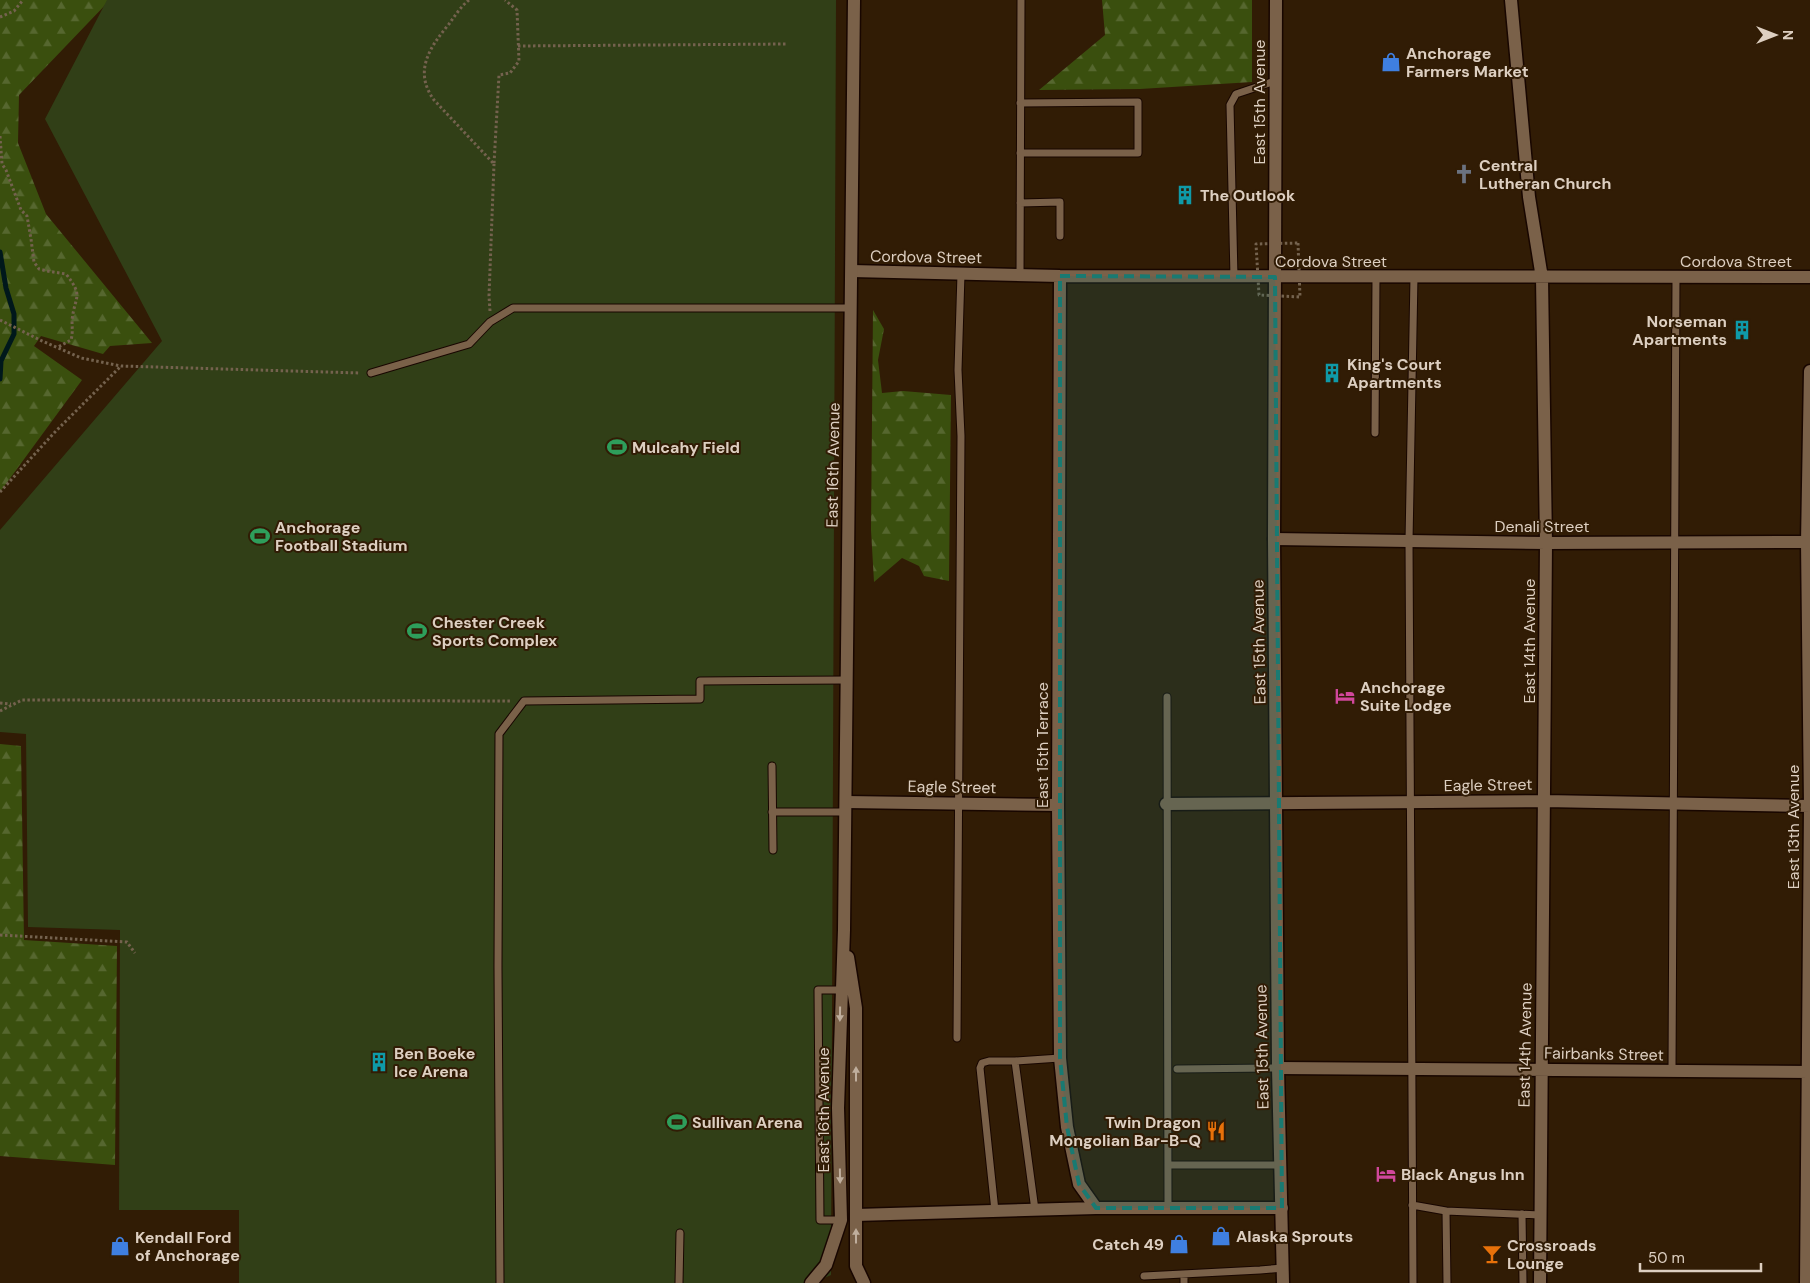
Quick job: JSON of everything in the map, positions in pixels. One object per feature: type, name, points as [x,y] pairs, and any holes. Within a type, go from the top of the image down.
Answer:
[{"type":"street","name":"East 16th Avenue","points":[[811,1283],[826,1264],[840,1220],[838,1108],[846,807],[854,0]]},
{"type":"street","name":"East 15th Avenue","points":[[1276,0],[1274,539],[1278,1068],[1283,1283]]},
{"type":"street","name":"East 14th Avenue","points":[[1511,0],[1529,197],[1542,278],[1546,543],[1545,801],[1540,1069],[1540,1283]]},
{"type":"street","name":"Cordova Street","points":[[852,271],[1020,276],[1810,277]]},
{"type":"street","name":"East 15th Terrace","points":[[1060,276],[1058,805],[1060,1058],[1067,1127],[1079,1184],[1096,1208]]},
{"type":"street","name":"East 13th Avenue","points":[[1806,1283],[1809,1072],[1810,370]]},
{"type":"street","name":"Denali Street","points":[[1274,539],[1546,543],[1809,542]]},
{"type":"street","name":"Eagle Street","points":[[1166,804],[1545,801],[1810,806]]},
{"type":"street","name":"Eagle Street","points":[[846,807],[959,803],[1058,805]]},
{"type":"street","name":"East 16th Avenue","points":[[844,930],[856,1008],[856,1266],[864,1283]]},
{"type":"street","name":"Fairbanks Street","points":[[1278,1068],[1809,1072]]},
{"type":"street","points":[[856,1215],[1096,1208],[1282,1208]]},
{"type":"lane","points":[[1020,0],[1020,276]]},
{"type":"lane","points":[[1234,277],[1230,105],[1236,94],[1276,81]]},
{"type":"lane","points":[[1020,103],[1138,102],[1138,153],[1020,153]]},
{"type":"lane","points":[[1020,203],[1060,202],[1060,236]]},
{"type":"lane","points":[[957,1038],[961,436],[958,370],[961,274]]},
{"type":"lane","points":[[1375,433],[1376,277]]},
{"type":"lane","points":[[1413,1283],[1409,541],[1414,277]]},
{"type":"lane","points":[[1672,1070],[1676,277]]},
{"type":"lane","points":[[371,373],[468,344],[490,322],[513,308],[850,308]]},
{"type":"lane","points":[[500,1283],[499,734],[524,701],[700,699],[700,681],[847,680]]},
{"type":"lane","points":[[1167,697],[1168,1208]]},
{"type":"lane","points":[[772,766],[773,850]]},
{"type":"lane","points":[[772,812],[846,807]]},
{"type":"lane","points":[[840,1220],[820,1220],[818,990],[841,990]]},
{"type":"lane","points":[[995,1211],[980,1068],[982,1063],[988,1061],[1060,1058]]},
{"type":"lane","points":[[1015,1061],[1035,1210]]},
{"type":"lane","points":[[1177,1069],[1278,1068]]},
{"type":"lane","points":[[1168,1165],[1280,1165]]},
{"type":"lane","points":[[1412,1205],[1446,1211],[1540,1215]]},
{"type":"lane","points":[[1446,1211],[1446,1283]]},
{"type":"lane","points":[[1522,1214],[1523,1283]]},
{"type":"lane","points":[[679,1283],[680,1233]]},
{"type":"lane","points":[[1144,1276],[1283,1268]]},
{"type":"lane","points":[[1184,1274],[1184,1283]]},
{"type":"path","points":[[0,17],[14,11],[23,0]]},
{"type":"path","points":[[469,0],[430,48],[424,80],[427,90],[434,100],[494,164]]},
{"type":"path","points":[[490,322],[489,296],[499,75],[510,73],[519,61],[517,10],[505,0]]},
{"type":"path","points":[[518,46],[786,44]]},
{"type":"path","points":[[0,136],[2,164],[21,210],[27,216],[34,262],[40,268],[47,271],[66,274],[77,290],[78,297],[72,318],[74,332],[72,340],[58,348]]},
{"type":"path","points":[[0,320],[81,358],[121,366],[371,373]]},
{"type":"path","points":[[0,492],[54,433],[121,366]]},
{"type":"path","points":[[0,711],[22,700],[524,701]]},
{"type":"path","points":[[0,703],[12,704]]},
{"type":"path","points":[[0,935],[127,942],[135,953]]},
{"type":"highlighted area","points":[[1060,276],[1275,277],[1282,1208],[1096,1208],[1079,1184],[1067,1127],[1060,1058]]},
{"type":"green space","points":[[0,0],[110,0],[19,95],[18,143],[46,214],[152,343],[110,346],[103,354],[41,336],[34,346],[82,380],[0,492]]},
{"type":"green space","name":"Chester Creek Sports Complex","points":[[107,0],[836,0],[831,1275],[813,1283],[239,1283],[239,1210],[119,1210],[120,930],[28,927],[26,734],[0,732],[0,530],[162,341],[45,119]]},
{"type":"green space","points":[[1102,0],[1252,0],[1252,82],[1140,89],[1039,90],[1105,35]]},
{"type":"green space","points":[[873,310],[884,329],[878,360],[882,393],[903,391],[951,395],[949,581],[924,576],[919,566],[902,558],[874,582],[871,530]]},
{"type":"green space","points":[[0,744],[21,746],[24,940],[117,946],[115,1165],[0,1156]]},
{"type":"waterway","points":[[0,252],[6,288],[14,314],[14,334],[1,361],[0,379]]},
{"type":"place","name":"Anchorage Farmers Market","points":[[1391,62]]},
{"type":"place","name":"Central Lutheran Church","points":[[1464,174]]},
{"type":"place","name":"The Outlook","points":[[1185,195]]},
{"type":"place","name":"Norseman Apartments","points":[[1742,330]]},
{"type":"place","name":"King's Court Apartments","points":[[1332,373]]},
{"type":"place","name":"Mulcahy Field","points":[[617,447]]},
{"type":"place","name":"Anchorage Football Stadium","points":[[260,536]]},
{"type":"place","name":"Chester Creek Sports Complex","points":[[417,631]]},
{"type":"place","name":"Anchorage Suite Lodge","points":[[1345,696]]},
{"type":"place","name":"Ben Boeke Ice Arena","points":[[379,1062]]},
{"type":"place","name":"Sullivan Arena","points":[[677,1122]]},
{"type":"place","name":"Twin Dragon Mongolian Bar-B-Q","points":[[1216,1131]]},
{"type":"place","name":"Black Angus Inn","points":[[1386,1174]]},
{"type":"place","name":"Alaska Sprouts","points":[[1221,1236]]},
{"type":"place","name":"Catch 49","points":[[1179,1244]]},
{"type":"place","name":"Kendall Ford of Anchorage","points":[[120,1246]]},
{"type":"place","name":"Crossroads Lounge","points":[[1492,1254]]}]
